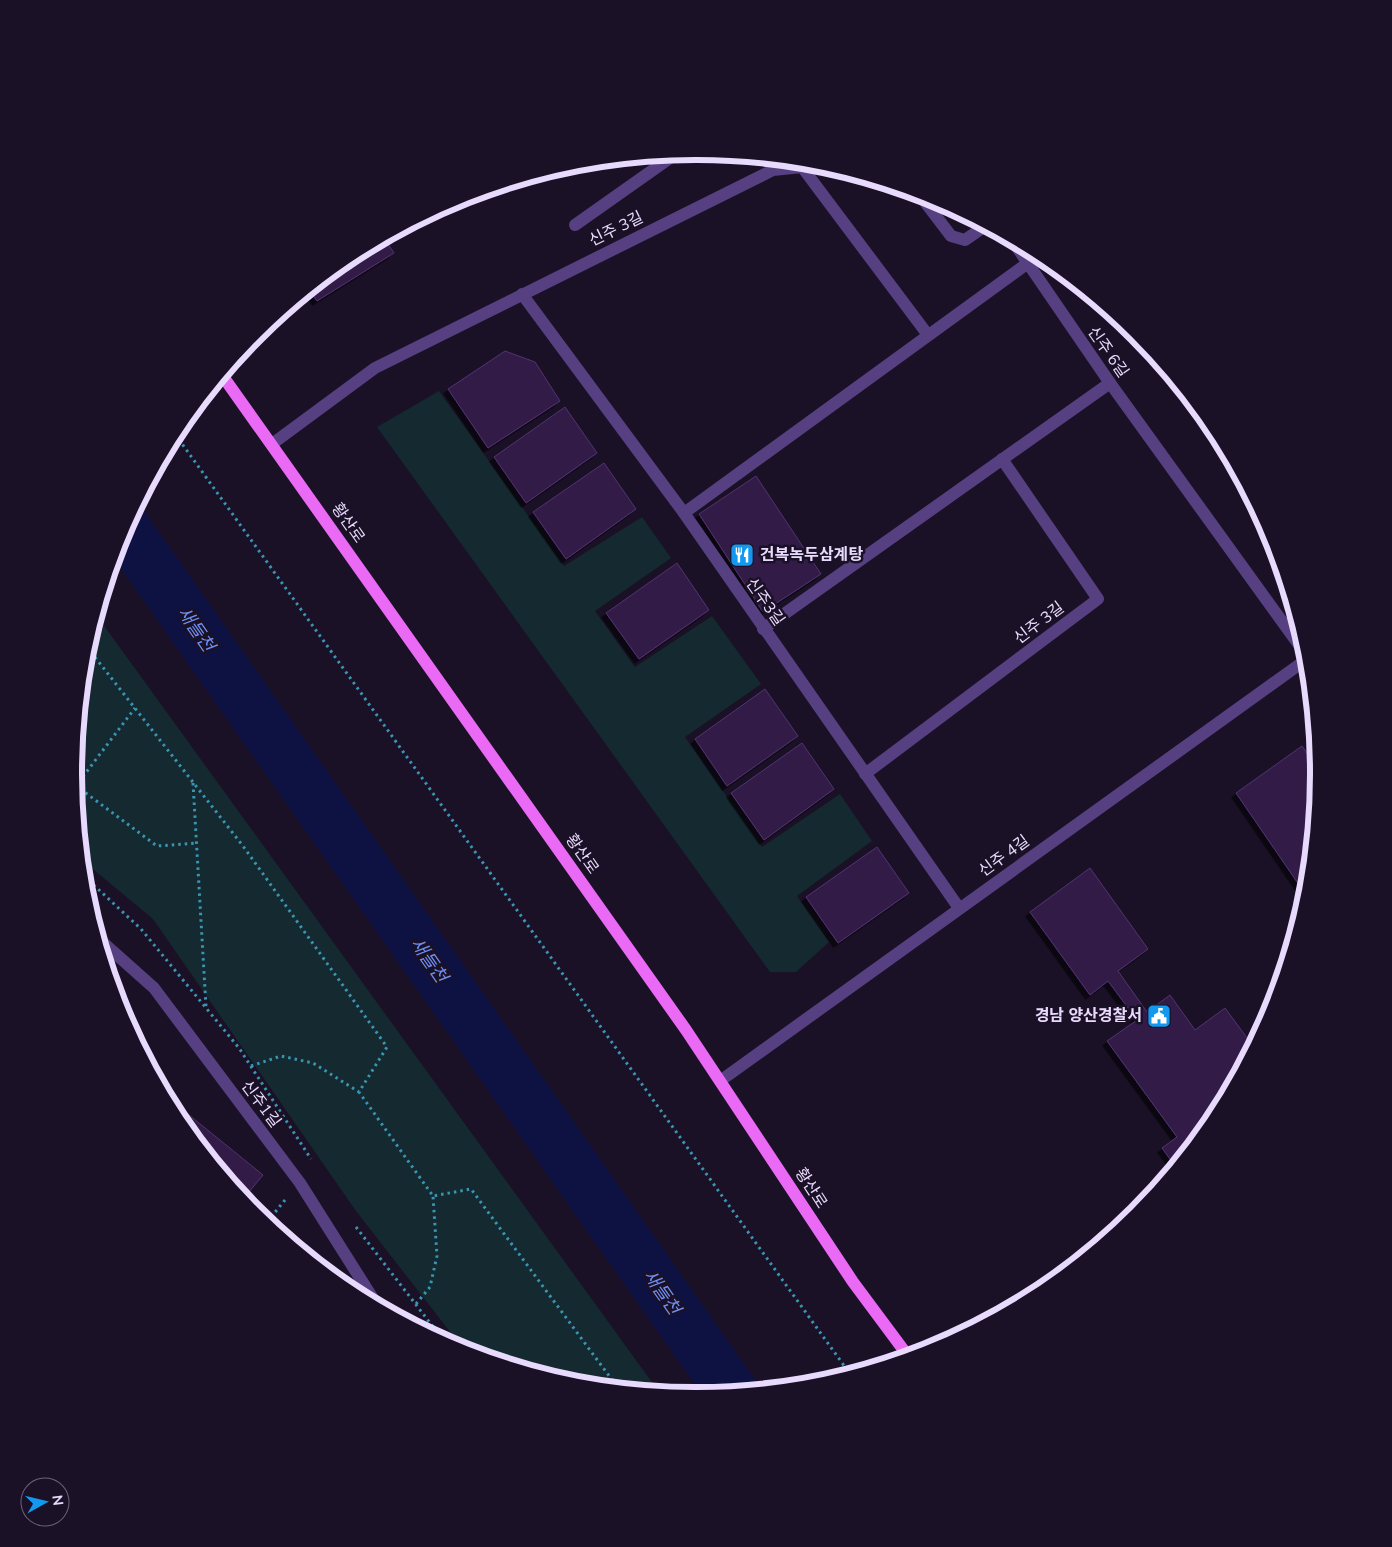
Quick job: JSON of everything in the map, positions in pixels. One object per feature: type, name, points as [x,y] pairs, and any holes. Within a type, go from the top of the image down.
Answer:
[{"type":"main road","name":"황산로","points":[[226,380],[686,1030],[853,1282],[904,1350]]},
{"type":"street","points":[[575,225],[665,161]]},
{"type":"street","name":"신주 3길","points":[[272,444],[375,368],[773,170],[793,168]]},
{"type":"street","name":"신주 3길","points":[[804,170],[928,335]]},
{"type":"street","points":[[928,206],[951,236],[965,240],[980,230]]},
{"type":"street","name":"신주 6길","points":[[1019,252],[1110,383],[1295,640]]},
{"type":"street","points":[[684,513],[1032,260]]},
{"type":"street","name":"신주3길","points":[[522,294],[684,513],[959,908]]},
{"type":"street","points":[[763,629],[1110,383]]},
{"type":"street","name":"신주 3길","points":[[865,774],[1098,599],[1002,460]]},
{"type":"street","name":"신주 4길","points":[[720,1081],[1299,663]]},
{"type":"street","name":"신주1길","points":[[107,947],[154,988],[300,1183],[368,1292]]},
{"type":"path","points":[[181,442],[846,1368]]},
{"type":"path","points":[[94,655],[243,846],[387,1046],[359,1092]]},
{"type":"path","points":[[82,777],[135,708]]},
{"type":"path","points":[[193,783],[206,1008]]},
{"type":"path","points":[[83,792],[157,846],[197,843]]},
{"type":"path","points":[[250,1066],[281,1056],[313,1063],[359,1092],[433,1196],[437,1256],[430,1287],[416,1304]]},
{"type":"path","points":[[433,1196],[471,1189],[613,1382]]},
{"type":"path","points":[[272,1216],[285,1200]]},
{"type":"shaded area","points":[[439,391],[564,566],[642,517],[671,558],[595,611],[635,667],[712,616],[761,684],[685,737],[762,847],[840,794],[872,841],[797,896],[829,942],[796,972],[770,972],[377,427]]},
{"type":"shaded area","points":[[101,622],[655,1386],[616,1382],[537,1366],[454,1337],[356,1211],[153,919],[90,867],[82,774],[88,693]]},
{"type":"building","points":[[387,243],[394,253],[317,301],[313,295],[355,263]]},
{"type":"building","points":[[505,351],[535,362],[560,401],[488,448],[448,389]]},
{"type":"building","points":[[565,407],[597,453],[526,503],[494,457]]},
{"type":"building","points":[[604,463],[636,509],[566,559],[533,512]]},
{"type":"building","points":[[756,476],[821,574],[763,612],[699,514]]},
{"type":"building","points":[[677,563],[709,610],[639,659],[606,613]]},
{"type":"building","points":[[765,689],[798,736],[727,786],[695,739]]},
{"type":"building","points":[[802,743],[834,789],[764,840],[731,793]]},
{"type":"building","points":[[1302,746],[1309,756],[1308,814],[1299,885],[1236,793]]},
{"type":"building","points":[[877,847],[909,893],[838,943],[806,897]]},
{"type":"building","name":"경남 양산경찰서","points":[[1090,868],[1148,949],[1118,971],[1147,1012],[1170,995],[1195,1030],[1225,1008],[1248,1040],[1206,1114],[1171,1161],[1162,1148],[1177,1137],[1107,1041],[1137,1020],[1108,981],[1090,995],[1030,912]]},
{"type":"building","points":[[184,1111],[263,1175],[249,1193],[209,1147]]},
{"type":"waterway","name":"새들천","points":[[130,536],[728,1386]]},
{"type":"place","name":"건복녹두삼계탕","points":[[742,555]]},
{"type":"place","name":"경남 양산경찰서","points":[[1159,1016]]}]
